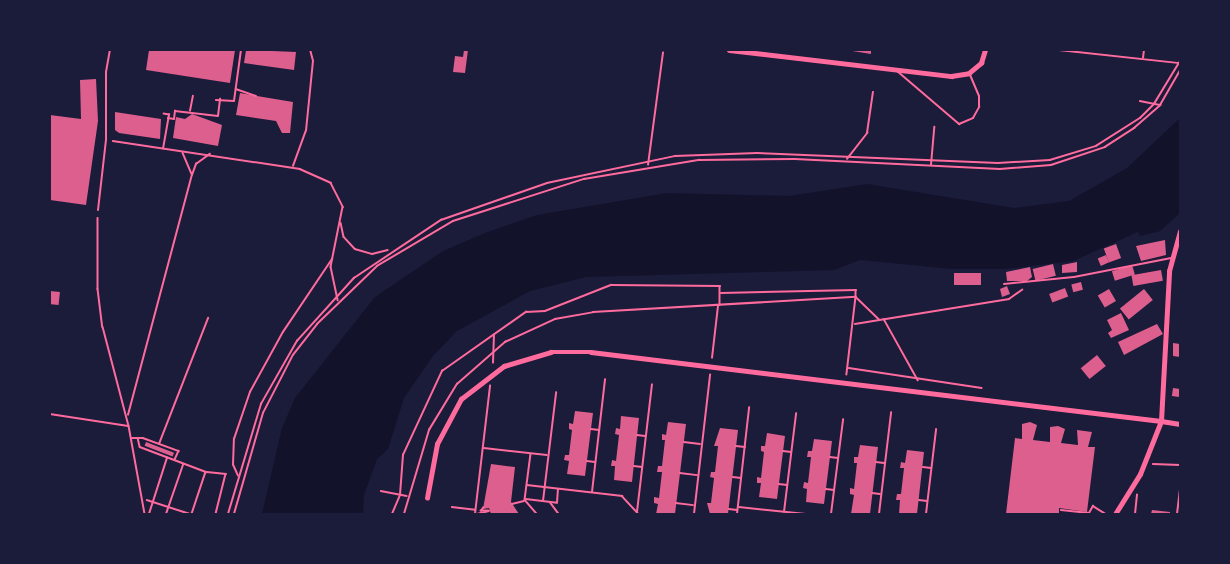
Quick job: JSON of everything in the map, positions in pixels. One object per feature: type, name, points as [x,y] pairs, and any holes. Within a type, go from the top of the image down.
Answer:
[{"type":"street","points":[[729,50],[760,51],[951,76],[969,73],[981,63],[986,50]]},
{"type":"street","points":[[1115,514],[1140,474],[1161,421],[1171,258],[1180,231]]},
{"type":"street","points":[[427,498],[433,454],[445,425],[469,391],[492,373],[538,354],[580,351],[1180,424]]},
{"type":"lane","points":[[98,210],[106,140],[106,72],[110,50]]},
{"type":"lane","points":[[895,69],[959,124],[973,118],[979,107],[979,96],[969,73]]},
{"type":"lane","points":[[1004,284],[1030,283],[1171,258]]},
{"type":"path","points":[[216,100],[234,101],[241,50]]},
{"type":"path","points":[[293,167],[306,131],[313,61],[310,50]]},
{"type":"path","points":[[228,514],[261,404],[280,367],[336,294],[389,251],[441,220],[475,206],[547,183],[648,160],[732,153],[1031,163],[1069,156],[1109,139],[1154,104],[1180,62],[1059,50]]},
{"type":"path","points":[[1143,59],[1144,50]]},
{"type":"path","points":[[647,166],[663,53]]},
{"type":"path","points":[[234,514],[256,431],[271,396],[293,355],[338,300],[377,266],[453,221],[554,187],[647,166],[746,158],[846,160],[1000,169],[1070,161],[1105,147],[1160,105],[1180,71]]},
{"type":"path","points":[[236,89],[256,96]]},
{"type":"path","points":[[846,160],[870,125],[873,92]]},
{"type":"path","points":[[189,114],[193,96]]},
{"type":"path","points":[[164,114],[174,119],[175,111],[218,117],[220,99]]},
{"type":"path","points":[[1140,101],[1160,105]]},
{"type":"path","points":[[163,150],[168,118]]},
{"type":"path","points":[[930,165],[934,127]]},
{"type":"path","points":[[106,140],[183,153],[211,154],[293,167],[331,183],[342,200],[341,222],[332,258],[283,332],[250,392],[234,439],[233,465],[238,476]]},
{"type":"path","points":[[183,153],[192,175]]},
{"type":"path","points":[[127,418],[192,175],[196,164],[211,154]]},
{"type":"path","points":[[98,210],[100,309],[132,438],[147,514]]},
{"type":"path","points":[[341,222],[344,237],[355,249],[372,254],[389,251]]},
{"type":"path","points":[[332,258],[338,300]]},
{"type":"path","points":[[854,324],[1009,299],[1030,283]]},
{"type":"path","points":[[392,514],[400,495],[403,455],[442,371],[526,312],[544,311],[611,285],[720,286],[711,362]]},
{"type":"path","points":[[720,292],[856,290],[856,297],[880,320]]},
{"type":"path","points":[[159,444],[207,318]]},
{"type":"path","points":[[884,319],[919,381]]},
{"type":"path","points":[[452,507],[476,508],[483,507],[489,511],[476,514],[476,508],[492,373],[494,334]]},
{"type":"path","points":[[848,368],[906,375],[919,381],[981,388]]},
{"type":"path","points":[[694,514],[710,371]]},
{"type":"path","points":[[592,492],[605,380]]},
{"type":"path","points":[[638,514],[652,385]]},
{"type":"path","points":[[543,501],[556,393]]},
{"type":"path","points":[[737,514],[749,408]]},
{"type":"path","points":[[879,514],[891,413]]},
{"type":"path","points":[[50,414],[129,426]]},
{"type":"path","points":[[784,512],[796,414]]},
{"type":"path","points":[[831,514],[843,420]]},
{"type":"path","points":[[591,429],[599,430]]},
{"type":"path","points":[[926,514],[936,430]]},
{"type":"path","points":[[637,435],[646,436]]},
{"type":"path","points":[[132,438],[179,451],[175,461]]},
{"type":"path","points":[[138,438],[140,447],[206,472],[226,474],[216,514]]},
{"type":"path","points":[[684,442],[702,444]]},
{"type":"path","points":[[736,446],[745,447]]},
{"type":"path","points":[[531,447],[525,500],[537,514]]},
{"type":"path","points":[[483,448],[549,455]]},
{"type":"path","points":[[783,451],[791,452]]},
{"type":"path","points":[[830,457],[838,458]]},
{"type":"path","points":[[147,514],[167,458]]},
{"type":"path","points":[[587,461],[596,462]]},
{"type":"path","points":[[876,462],[885,464]]},
{"type":"path","points":[[166,514],[183,464]]},
{"type":"path","points":[[1153,464],[1180,465]]},
{"type":"path","points":[[634,466],[642,467]]},
{"type":"path","points":[[923,467],[932,468]]},
{"type":"path","points":[[147,500],[191,514],[206,472]]},
{"type":"path","points":[[680,473],[698,475]]},
{"type":"path","points":[[733,477],[741,478]]},
{"type":"path","points":[[779,484],[787,485]]},
{"type":"path","points":[[527,485],[622,496],[638,514]]},
{"type":"path","points":[[512,504],[525,500],[557,502],[558,488]]},
{"type":"path","points":[[1177,514],[1180,488]]},
{"type":"path","points":[[826,489],[834,490]]},
{"type":"path","points":[[381,491],[408,497]]},
{"type":"path","points":[[872,494],[882,495]]},
{"type":"path","points":[[1135,514],[1138,494]]},
{"type":"path","points":[[919,500],[928,501]]},
{"type":"path","points":[[549,502],[559,514]]},
{"type":"path","points":[[676,503],[695,505]]},
{"type":"path","points":[[1061,510],[1089,513],[1093,506],[1106,514]]},
{"type":"path","points":[[750,508],[750,514]]},
{"type":"path","points":[[729,509],[750,508],[806,514]]},
{"type":"shaded area","points":[[1180,118],[1180,213],[1160,231],[1140,236],[1138,232],[1073,261],[1005,269],[952,269],[860,260],[834,270],[586,277],[530,291],[457,331],[433,356],[404,398],[388,449],[377,459],[364,495],[363,514],[262,514],[282,428],[295,398],[375,297],[443,251],[537,215],[667,193],[789,196],[867,184],[1014,208],[1069,201],[1127,168]]},
{"type":"building","points":[[149,50],[235,50],[230,83],[146,70]]},
{"type":"building","points":[[246,50],[296,52],[294,70],[244,63]]},
{"type":"building","points":[[464,50],[468,50],[465,73],[453,72],[455,56],[463,57]]},
{"type":"building","points":[[846,50],[871,50],[871,54]]},
{"type":"building","points":[[96,79],[98,121],[86,205],[50,200],[50,115],[81,119],[80,80]]},
{"type":"building","points":[[240,93],[293,102],[290,133],[282,133],[276,121],[236,115]]},
{"type":"building","points":[[115,112],[161,119],[160,139],[119,133],[115,130]]},
{"type":"building","points":[[192,114],[222,125],[218,146],[173,138],[176,117],[185,119]]},
{"type":"building","points":[[1165,240],[1166,255],[1141,261],[1136,246]]},
{"type":"building","points":[[1116,244],[1121,258],[1109,263],[1104,248]]},
{"type":"building","points":[[1106,255],[1109,262],[1101,266],[1098,259]]},
{"type":"building","points":[[1077,262],[1077,272],[1062,273],[1062,265]]},
{"type":"building","points":[[1053,264],[1056,276],[1036,281],[1033,269]]},
{"type":"building","points":[[1132,265],[1135,275],[1115,281],[1112,271]]},
{"type":"building","points":[[1030,267],[1032,277],[1027,281],[1007,281],[1006,272]]},
{"type":"building","points":[[1161,270],[1163,281],[1133,286],[1131,275]]},
{"type":"building","points":[[954,273],[981,273],[981,285],[954,285]]},
{"type":"building","points":[[1081,282],[1083,290],[1073,292],[1071,284]]},
{"type":"building","points":[[1007,286],[1010,294],[1002,297],[1000,289]]},
{"type":"building","points":[[1065,288],[1068,296],[1052,302],[1049,294]]},
{"type":"building","points":[[1109,289],[1116,301],[1105,308],[1098,296]]},
{"type":"building","points":[[1144,289],[1153,300],[1129,319],[1120,309]]},
{"type":"building","points":[[50,291],[60,292],[59,305],[50,304]]},
{"type":"building","points":[[1121,313],[1129,330],[1111,338],[1108,333],[1112,330],[1107,320]]},
{"type":"building","points":[[1157,324],[1163,334],[1124,355],[1118,342]]},
{"type":"building","points":[[1173,343],[1180,344],[1180,357],[1173,356]]},
{"type":"building","points":[[1097,355],[1106,366],[1089,379],[1081,368]]},
{"type":"building","points":[[1173,388],[1180,389],[1179,397],[1172,396]]},
{"type":"building","points":[[575,411],[593,413],[585,476],[567,474],[569,461],[564,460],[565,455],[569,455],[572,430],[569,429],[569,423],[573,424]]},
{"type":"building","points":[[621,416],[639,418],[632,482],[614,480],[615,466],[611,466],[612,460],[616,461],[619,435],[615,434],[616,428],[620,429]]},
{"type":"building","points":[[668,422],[686,424],[675,514],[656,514],[658,504],[654,503],[654,497],[659,498],[662,472],[657,472],[658,466],[662,466],[665,440],[662,440],[662,434],[666,435]]},
{"type":"building","points":[[1030,422],[1037,425],[1033,440],[1050,442],[1050,427],[1058,426],[1065,429],[1061,443],[1078,445],[1077,430],[1092,432],[1088,447],[1095,447],[1087,512],[1059,508],[1059,514],[1006,514],[1015,438],[1022,439],[1022,424]]},
{"type":"building","points":[[720,428],[738,430],[728,514],[710,514],[707,503],[711,503],[714,478],[710,477],[711,472],[715,472],[718,446],[714,446]]},
{"type":"building","points":[[767,433],[785,436],[777,499],[759,497],[761,483],[757,483],[757,477],[761,478],[764,452],[761,451],[761,446],[765,446]]},
{"type":"building","points":[[814,439],[832,441],[824,504],[806,502],[807,489],[803,488],[804,482],[808,483],[811,457],[807,457],[808,451],[812,451]]},
{"type":"building","points":[[146,442],[174,453],[173,456],[145,446]]},
{"type":"building","points":[[860,445],[878,447],[870,514],[851,514],[854,495],[850,494],[850,488],[854,489],[857,463],[854,463],[854,457],[858,457]]},
{"type":"building","points":[[907,450],[924,452],[917,514],[899,514],[900,500],[896,500],[897,494],[901,494],[904,468],[900,468],[901,462],[905,463]]},
{"type":"building","points":[[491,464],[515,467],[511,502],[519,514],[491,514],[489,508],[483,509]]},
{"type":"building","points":[[1152,510],[1170,512],[1170,514],[1151,514]]}]
